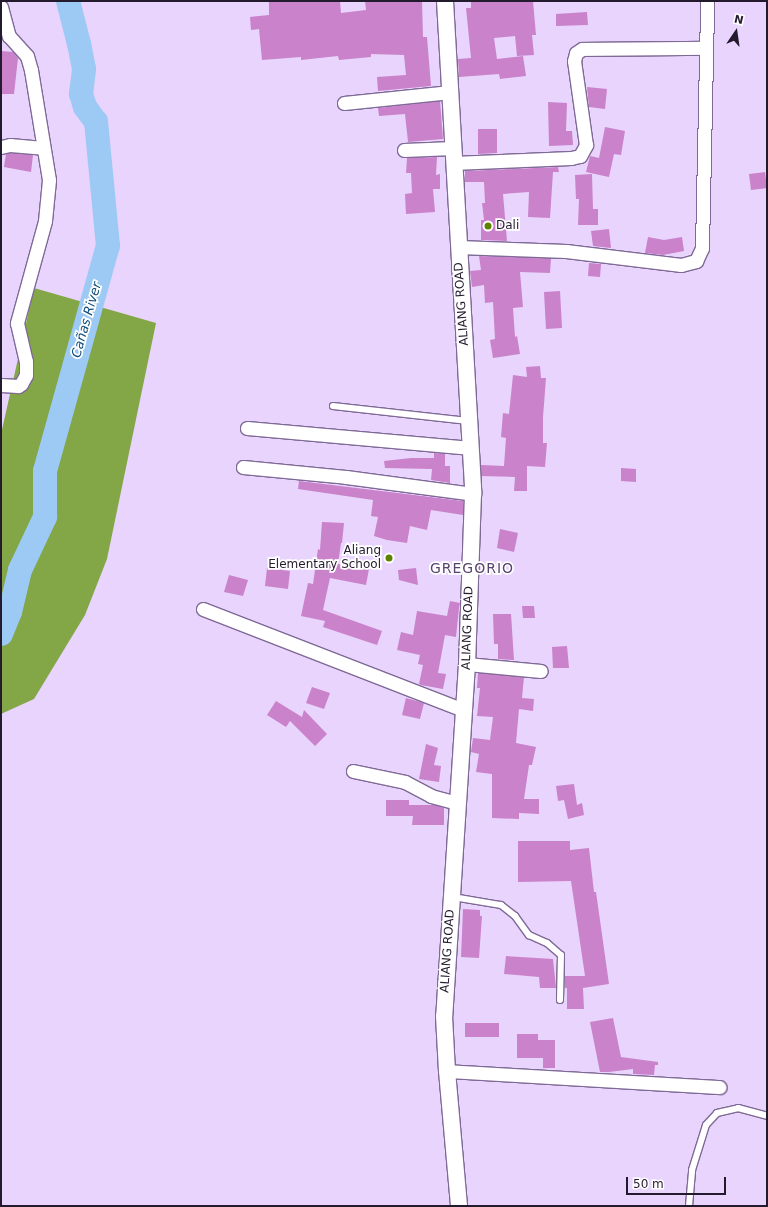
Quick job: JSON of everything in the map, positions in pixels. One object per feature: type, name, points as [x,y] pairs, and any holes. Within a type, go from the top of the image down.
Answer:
[{"type":"street","name":"ALIANG ROAD","points":[[445,1],[473,494],[467,664],[444,1016],[446,1071],[459,1206]]},
{"type":"street","points":[[458,247],[566,251],[681,265],[696,261],[702,248],[707,1]]},
{"type":"street","points":[[1,7],[9,36],[27,56],[49,180],[45,221],[16,323],[26,361],[26,375],[24,381],[18,386],[1,385]]},
{"type":"street","points":[[404,150],[453,155],[571,158],[580,156],[586,145],[574,61],[576,53],[582,49],[706,48]]},
{"type":"street","points":[[344,103],[450,92]]},
{"type":"street","points":[[1,147],[10,145],[44,148]]},
{"type":"street","points":[[247,428],[471,448]]},
{"type":"street","points":[[243,467],[346,477],[473,494]]},
{"type":"street","points":[[203,609],[463,710]]},
{"type":"street","points":[[467,664],[541,671]]},
{"type":"street","points":[[353,771],[405,782],[430,796],[458,803]]},
{"type":"street","points":[[446,1071],[720,1088]]},
{"type":"lane","points":[[333,406],[470,421]]},
{"type":"lane","points":[[452,897],[501,905],[515,916],[529,935],[547,943],[561,955],[560,1000]]},
{"type":"lane","points":[[689,1206],[692,1170],[706,1125],[717,1113],[738,1108],[767,1116]]},
{"type":"green space","points":[[34,288],[156,323],[107,559],[85,615],[34,699],[1,714],[1,434]]},
{"type":"building","points":[[269,1],[340,1],[341,13],[366,10],[365,1],[422,1],[423,37],[427,37],[431,86],[378,91],[377,77],[406,75],[404,55],[371,54],[371,57],[339,60],[338,56],[301,60],[301,57],[262,60],[259,29],[251,30],[250,17],[269,15]]},
{"type":"building","points":[[471,1],[533,1],[536,35],[532,35],[534,55],[517,56],[515,36],[494,38],[497,59],[523,56],[526,76],[500,79],[499,74],[459,77],[458,59],[471,58],[466,8],[471,8]]},
{"type":"building","points":[[587,12],[588,25],[556,26],[556,14]]},
{"type":"building","points":[[1,51],[13,52],[18,58],[14,94],[1,94]]},
{"type":"building","points":[[587,87],[607,89],[605,109],[589,107]]},
{"type":"building","points":[[440,101],[443,139],[408,142],[405,114],[379,116],[378,108]]},
{"type":"building","points":[[548,102],[567,103],[566,131],[572,131],[573,145],[549,146]]},
{"type":"building","points":[[605,127],[625,131],[621,155],[614,154],[609,177],[586,172],[590,156],[599,158]]},
{"type":"building","points":[[478,129],[497,129],[497,153],[478,154]]},
{"type":"building","points":[[6,154],[33,155],[31,172],[4,167]]},
{"type":"building","points":[[437,157],[436,175],[440,174],[440,189],[433,189],[435,212],[406,214],[405,194],[412,193],[411,173],[406,173],[407,158]]},
{"type":"building","points":[[558,167],[559,172],[553,172],[550,218],[528,217],[529,192],[503,194],[507,241],[481,240],[481,220],[484,220],[482,203],[485,203],[484,182],[465,182],[465,171]]},
{"type":"building","points":[[765,172],[767,188],[751,190],[749,174]]},
{"type":"building","points":[[592,174],[593,209],[598,209],[598,225],[578,225],[579,199],[576,199],[575,175]]},
{"type":"building","points":[[609,229],[611,248],[593,246],[591,231]]},
{"type":"building","points":[[648,237],[664,240],[682,237],[684,251],[663,255],[645,253]]},
{"type":"building","points":[[479,256],[551,258],[550,273],[520,272],[523,307],[513,308],[515,337],[517,336],[520,354],[493,358],[490,340],[495,339],[493,302],[485,303],[484,285],[472,287],[470,271],[481,270]]},
{"type":"building","points":[[589,263],[601,264],[600,277],[588,276]]},
{"type":"building","points":[[560,291],[562,328],[546,329],[544,292]]},
{"type":"building","points":[[540,366],[541,378],[546,378],[543,417],[543,443],[547,443],[545,467],[527,466],[527,491],[514,491],[515,477],[481,476],[481,465],[504,466],[506,438],[501,437],[503,413],[509,414],[513,375],[527,377],[526,367]]},
{"type":"building","points":[[434,453],[445,454],[445,466],[450,466],[450,483],[431,480],[432,469],[385,468],[384,461],[411,458],[434,458]]},
{"type":"building","points":[[621,468],[636,469],[636,482],[621,481]]},
{"type":"building","points":[[299,481],[463,501],[463,515],[431,510],[427,530],[410,526],[407,543],[387,540],[374,536],[378,517],[371,516],[373,500],[298,489]]},
{"type":"building","points":[[322,522],[344,523],[338,564],[369,569],[366,585],[330,578],[323,610],[382,631],[377,645],[323,627],[325,621],[301,616],[308,583],[313,584],[318,549],[320,550]]},
{"type":"building","points":[[500,529],[518,533],[514,552],[497,548]]},
{"type":"building","points":[[267,568],[290,571],[288,589],[265,586]]},
{"type":"building","points":[[416,568],[418,585],[399,580],[398,570]]},
{"type":"building","points":[[229,575],[248,580],[243,596],[224,592]]},
{"type":"building","points":[[450,601],[460,603],[456,637],[445,635],[438,673],[446,674],[443,689],[421,685],[419,684],[423,665],[418,664],[420,655],[397,650],[401,632],[413,635],[417,611],[447,616]]},
{"type":"building","points":[[522,606],[534,606],[535,618],[523,618]]},
{"type":"building","points":[[493,614],[511,614],[514,660],[498,659],[498,644],[494,644]]},
{"type":"building","points":[[567,646],[569,668],[553,668],[552,647]]},
{"type":"building","points":[[478,673],[524,677],[522,698],[534,699],[533,711],[519,709],[516,743],[536,747],[532,765],[529,765],[524,799],[539,799],[539,814],[519,813],[519,819],[492,818],[492,774],[476,772],[479,754],[471,752],[473,738],[490,740],[493,717],[477,716],[480,688],[477,688]]},
{"type":"building","points":[[312,687],[330,693],[324,709],[306,703]]},
{"type":"building","points":[[406,698],[424,703],[420,719],[402,715]]},
{"type":"building","points":[[276,701],[302,717],[304,710],[327,734],[315,746],[290,721],[286,727],[267,715]]},
{"type":"building","points":[[426,744],[438,748],[434,765],[441,766],[439,782],[419,779]]},
{"type":"building","points":[[574,784],[577,805],[582,803],[584,815],[568,819],[564,800],[558,801],[556,786]]},
{"type":"building","points":[[386,800],[409,800],[409,805],[436,805],[444,808],[444,825],[412,825],[413,816],[386,816]]},
{"type":"building","points":[[518,841],[570,841],[570,850],[589,848],[594,892],[596,892],[609,984],[583,988],[584,1009],[567,1009],[567,988],[565,988],[565,976],[585,976],[571,881],[518,882]]},
{"type":"building","points":[[463,909],[480,910],[480,916],[482,916],[479,958],[461,957]]},
{"type":"building","points":[[506,956],[553,959],[556,988],[540,988],[539,977],[504,974]]},
{"type":"building","points":[[613,1018],[621,1057],[658,1062],[658,1065],[655,1065],[654,1075],[633,1074],[633,1069],[600,1072],[590,1022]]},
{"type":"building","points":[[465,1023],[499,1023],[499,1037],[465,1037]]},
{"type":"building","points":[[517,1034],[538,1034],[538,1040],[555,1040],[555,1068],[543,1068],[543,1058],[517,1058]]},
{"type":"waterway","name":"Cañas River","points":[[1,634],[10,612],[20,570],[45,517],[45,471],[108,246],[96,122],[85,107],[81,94],[84,69],[68,1]]},
{"type":"place","name":"Dali","points":[[488,226]]},
{"type":"place","name":"Aliang Elementary School","points":[[389,558]]},
{"type":"district","name":"GREGORIO","points":[[472,568]]}]
